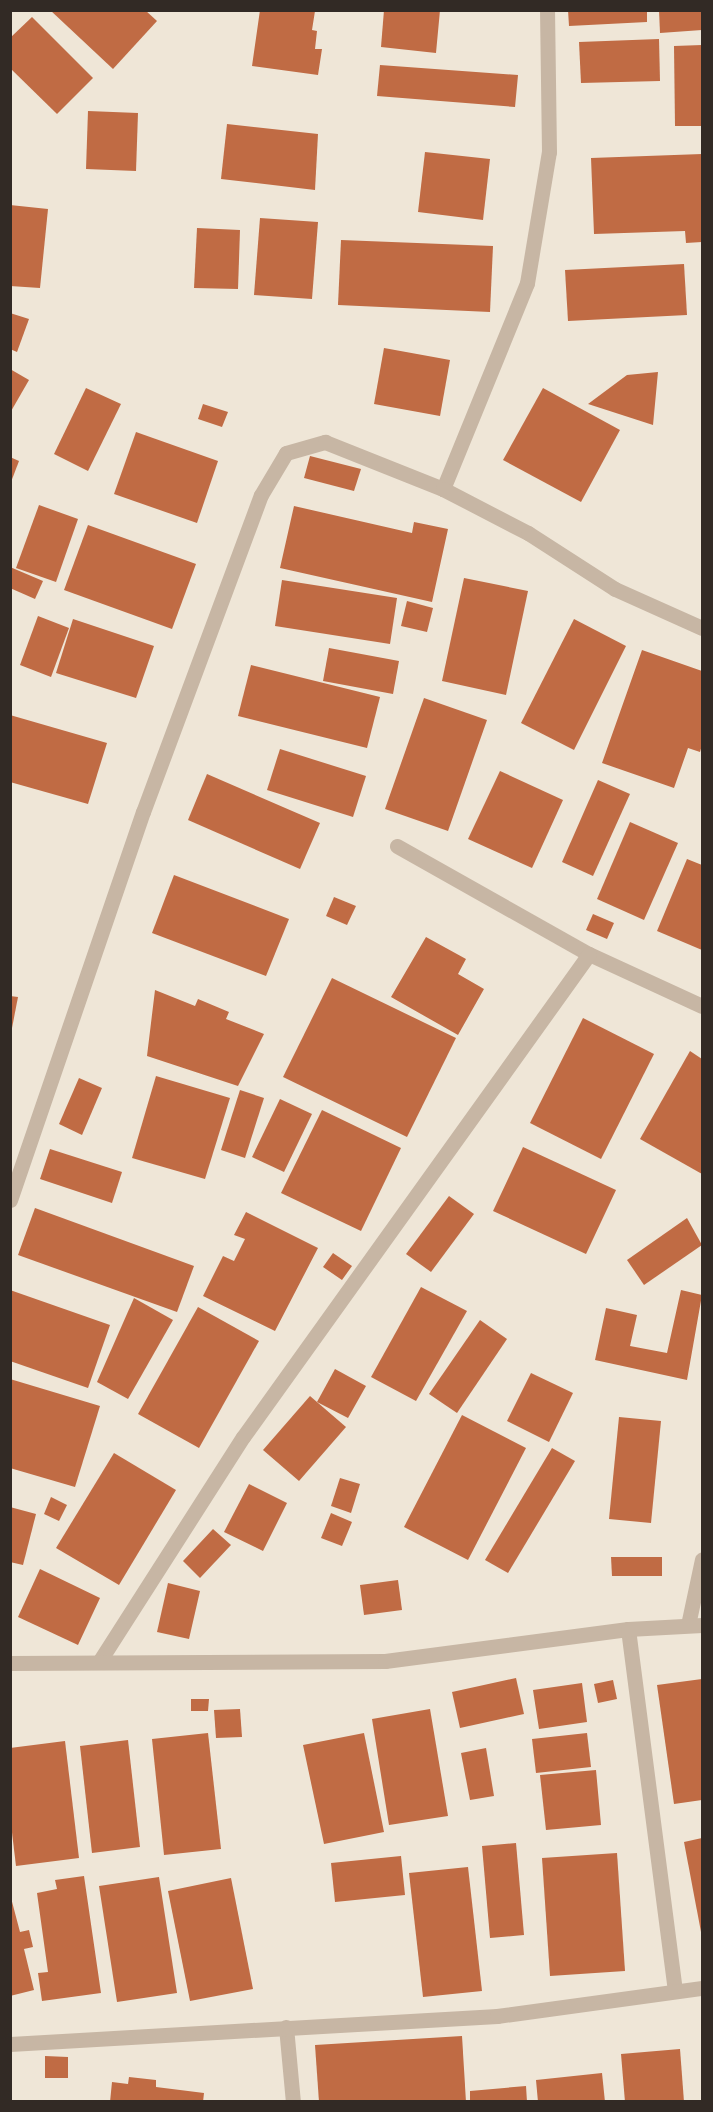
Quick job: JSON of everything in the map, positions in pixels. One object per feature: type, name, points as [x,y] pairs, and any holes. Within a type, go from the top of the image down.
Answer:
[{"type":"street","points":[[443,489],[527,283],[549,152],[547,10]]},
{"type":"street","points":[[10,1200],[15,1170],[143,812],[261,495],[286,453],[325,442],[443,489],[528,533],[615,589],[702,628]]},
{"type":"street","points":[[397,846],[589,954],[702,1006]]},
{"type":"street","points":[[99,1662],[243,1437],[589,954]]},
{"type":"street","points":[[10,1663],[385,1661],[628,1629],[695,1625],[702,1559]]},
{"type":"street","points":[[628,1629],[675,1991]]},
{"type":"street","points":[[10,2044],[497,2016],[702,1988]]},
{"type":"street","points":[[286,2027],[293,2102]]},
{"type":"building","points":[[50,10],[145,10],[157,21],[113,69]]},
{"type":"building","points":[[260,10],[315,11],[312,30],[317,31],[315,49],[322,49],[318,75],[252,66]]},
{"type":"building","points":[[384,10],[440,10],[436,53],[381,47]]},
{"type":"building","points":[[568,10],[647,10],[647,22],[569,26]]},
{"type":"building","points":[[659,10],[702,10],[702,30],[660,33]]},
{"type":"building","points":[[32,17],[93,78],[57,114],[10,68],[10,38]]},
{"type":"building","points":[[659,39],[660,81],[581,83],[579,42]]},
{"type":"building","points":[[702,45],[702,126],[675,126],[674,46]]},
{"type":"building","points":[[380,65],[518,75],[515,107],[377,96]]},
{"type":"building","points":[[88,111],[138,113],[136,171],[86,169]]},
{"type":"building","points":[[227,124],[318,134],[315,190],[221,179]]},
{"type":"building","points":[[425,152],[490,159],[483,220],[418,212]]},
{"type":"building","points":[[702,154],[702,242],[686,243],[685,231],[594,234],[591,158]]},
{"type":"building","points":[[10,205],[48,209],[40,288],[10,286]]},
{"type":"building","points":[[260,218],[318,222],[312,299],[254,295]]},
{"type":"building","points":[[197,228],[240,230],[238,289],[194,288]]},
{"type":"building","points":[[341,240],[493,246],[490,312],[338,305]]},
{"type":"building","points":[[684,264],[687,315],[568,321],[565,270]]},
{"type":"building","points":[[10,313],[29,319],[17,352],[10,349]]},
{"type":"building","points":[[384,348],[450,360],[440,416],[374,404]]},
{"type":"building","points":[[10,369],[29,380],[10,413]]},
{"type":"building","points":[[658,372],[653,425],[588,404],[627,375]]},
{"type":"building","points":[[86,388],[121,404],[88,471],[54,454]]},
{"type":"building","points":[[543,388],[620,430],[581,502],[503,460]]},
{"type":"building","points":[[203,404],[228,412],[222,427],[198,419]]},
{"type":"building","points":[[136,432],[218,461],[197,523],[114,494]]},
{"type":"building","points":[[310,456],[361,469],[354,491],[304,478]]},
{"type":"building","points":[[10,457],[19,461],[11,482],[10,482]]},
{"type":"building","points":[[39,505],[78,519],[56,582],[16,568]]},
{"type":"building","points":[[294,506],[412,533],[414,522],[448,529],[432,602],[280,568]]},
{"type":"building","points":[[88,525],[196,564],[172,629],[64,590]]},
{"type":"building","points":[[10,567],[43,581],[35,599],[10,588]]},
{"type":"building","points":[[464,578],[528,591],[506,695],[442,681]]},
{"type":"building","points":[[282,580],[397,598],[390,644],[275,626]]},
{"type":"building","points":[[407,601],[433,608],[427,632],[401,626]]},
{"type":"building","points":[[38,616],[69,628],[51,677],[20,665]]},
{"type":"building","points":[[73,619],[154,646],[136,698],[56,673]]},
{"type":"building","points":[[574,619],[626,646],[574,750],[521,723]]},
{"type":"building","points":[[329,648],[399,661],[393,694],[323,681]]},
{"type":"building","points":[[642,650],[702,671],[702,745],[700,752],[688,748],[674,788],[602,763]]},
{"type":"building","points":[[251,665],[380,697],[367,748],[238,716]]},
{"type":"building","points":[[424,698],[487,720],[448,831],[385,809]]},
{"type":"building","points":[[10,715],[107,743],[88,804],[10,782]]},
{"type":"building","points":[[280,749],[366,776],[353,817],[267,790]]},
{"type":"building","points":[[500,771],[563,800],[532,868],[468,839]]},
{"type":"building","points":[[207,774],[320,823],[300,869],[188,820]]},
{"type":"building","points":[[598,780],[630,794],[593,876],[562,862]]},
{"type":"building","points":[[630,822],[678,843],[644,920],[597,899]]},
{"type":"building","points":[[687,859],[702,865],[702,950],[657,931]]},
{"type":"building","points":[[174,875],[289,919],[266,976],[152,933]]},
{"type":"building","points":[[334,897],[356,906],[347,925],[326,916]]},
{"type":"building","points":[[593,914],[614,923],[607,939],[586,930]]},
{"type":"building","points":[[426,937],[466,959],[458,974],[484,989],[458,1035],[391,997]]},
{"type":"building","points":[[332,978],[456,1038],[407,1137],[283,1077]]},
{"type":"building","points":[[155,990],[195,1006],[198,999],[229,1012],[226,1019],[264,1034],[238,1086],[147,1056]]},
{"type":"building","points":[[10,996],[18,997],[12,1028],[10,1028]]},
{"type":"building","points":[[583,1018],[654,1054],[601,1159],[530,1123]]},
{"type":"building","points":[[690,1051],[702,1059],[702,1174],[640,1139]]},
{"type":"building","points":[[156,1076],[230,1098],[205,1179],[132,1158]]},
{"type":"building","points":[[79,1078],[102,1088],[82,1135],[59,1124]]},
{"type":"building","points":[[240,1090],[264,1098],[245,1158],[221,1150]]},
{"type":"building","points":[[280,1099],[312,1114],[284,1172],[252,1157]]},
{"type":"building","points":[[322,1110],[401,1148],[361,1231],[281,1193]]},
{"type":"building","points":[[523,1147],[616,1190],[586,1254],[493,1211]]},
{"type":"building","points":[[50,1149],[122,1172],[112,1203],[40,1179]]},
{"type":"building","points":[[449,1196],[474,1214],[431,1272],[406,1254]]},
{"type":"building","points":[[35,1208],[194,1266],[177,1312],[18,1255]]},
{"type":"building","points":[[246,1212],[318,1248],[275,1331],[203,1296],[223,1256],[234,1261],[245,1239],[234,1235]]},
{"type":"building","points":[[687,1218],[702,1245],[644,1285],[627,1260]]},
{"type":"building","points":[[333,1253],[352,1266],[342,1280],[323,1267]]},
{"type":"building","points":[[421,1287],[467,1311],[416,1401],[371,1377]]},
{"type":"building","points":[[10,1290],[110,1325],[88,1388],[10,1361]]},
{"type":"building","points":[[681,1290],[702,1295],[687,1380],[595,1360],[606,1308],[637,1315],[630,1346],[667,1353]]},
{"type":"building","points":[[134,1298],[173,1320],[128,1399],[97,1382]]},
{"type":"building","points":[[198,1307],[259,1341],[199,1448],[138,1414]]},
{"type":"building","points":[[480,1320],[507,1339],[457,1413],[429,1394]]},
{"type":"building","points":[[335,1369],[366,1386],[348,1418],[317,1402]]},
{"type":"building","points":[[531,1373],[573,1393],[549,1442],[507,1421]]},
{"type":"building","points":[[10,1379],[100,1406],[75,1487],[10,1468]]},
{"type":"building","points":[[310,1396],[346,1427],[299,1481],[263,1450]]},
{"type":"building","points":[[462,1415],[526,1448],[468,1560],[404,1527]]},
{"type":"building","points":[[619,1417],[661,1421],[651,1523],[609,1519]]},
{"type":"building","points":[[552,1448],[575,1461],[508,1573],[485,1560]]},
{"type":"building","points":[[114,1453],[176,1490],[119,1585],[56,1548]]},
{"type":"building","points":[[340,1478],[360,1484],[351,1513],[331,1506]]},
{"type":"building","points":[[249,1484],[287,1503],[263,1551],[224,1532]]},
{"type":"building","points":[[51,1497],[67,1505],[59,1521],[44,1514]]},
{"type":"building","points":[[10,1507],[36,1514],[23,1565],[10,1562]]},
{"type":"building","points":[[331,1513],[352,1522],[342,1546],[321,1538]]},
{"type":"building","points":[[213,1529],[231,1545],[200,1578],[183,1561]]},
{"type":"building","points":[[611,1557],[662,1557],[662,1576],[612,1576]]},
{"type":"building","points":[[40,1569],[100,1598],[78,1645],[18,1617]]},
{"type":"building","points":[[398,1580],[402,1610],[364,1615],[360,1585]]},
{"type":"building","points":[[168,1583],[200,1591],[189,1639],[157,1632]]},
{"type":"building","points":[[516,1678],[524,1714],[460,1728],[452,1692]]},
{"type":"building","points":[[702,1679],[702,1800],[674,1804],[657,1685]]},
{"type":"building","points":[[613,1680],[617,1699],[598,1703],[594,1684]]},
{"type":"building","points":[[582,1683],[587,1722],[539,1729],[533,1690]]},
{"type":"building","points":[[191,1699],[209,1699],[208,1711],[191,1711]]},
{"type":"building","points":[[240,1709],[242,1737],[216,1738],[214,1710]]},
{"type":"building","points":[[430,1709],[448,1816],[389,1825],[372,1719]]},
{"type":"building","points":[[208,1733],[221,1849],[164,1855],[152,1739]]},
{"type":"building","points":[[364,1733],[384,1832],[324,1844],[303,1745]]},
{"type":"building","points":[[587,1733],[591,1767],[536,1773],[532,1739]]},
{"type":"building","points":[[128,1740],[140,1847],[92,1853],[80,1746]]},
{"type":"building","points":[[65,1741],[79,1858],[16,1866],[10,1816],[10,1748]]},
{"type":"building","points":[[486,1748],[494,1796],[470,1800],[461,1753]]},
{"type":"building","points":[[596,1770],[601,1825],[546,1830],[540,1775]]},
{"type":"building","points":[[702,1838],[702,1932],[701,1932],[684,1842]]},
{"type":"building","points":[[516,1843],[524,1935],[490,1938],[482,1846]]},
{"type":"building","points":[[617,1853],[625,1971],[550,1976],[542,1858]]},
{"type":"building","points":[[401,1856],[405,1895],[335,1902],[331,1863]]},
{"type":"building","points":[[468,1867],[482,1991],[423,1997],[409,1873]]},
{"type":"building","points":[[84,1876],[101,1993],[42,2001],[38,1973],[48,1972],[37,1893],[57,1889],[55,1880]]},
{"type":"building","points":[[159,1877],[177,1993],[117,2002],[99,1886]]},
{"type":"building","points":[[231,1878],[253,1989],[190,2001],[168,1891]]},
{"type":"building","points":[[10,1894],[20,1932],[29,1930],[33,1947],[24,1949],[34,1990],[10,1996]]},
{"type":"building","points":[[462,2036],[466,2102],[319,2102],[315,2045]]},
{"type":"building","points":[[680,2049],[684,2102],[625,2102],[621,2054]]},
{"type":"building","points":[[45,2056],[68,2057],[68,2078],[45,2078]]},
{"type":"building","points":[[602,2073],[605,2102],[538,2102],[536,2080]]},
{"type":"building","points":[[129,2077],[156,2080],[156,2087],[204,2093],[203,2102],[110,2102],[112,2082],[128,2084]]},
{"type":"building","points":[[526,2086],[527,2102],[470,2102],[470,2091]]}]
